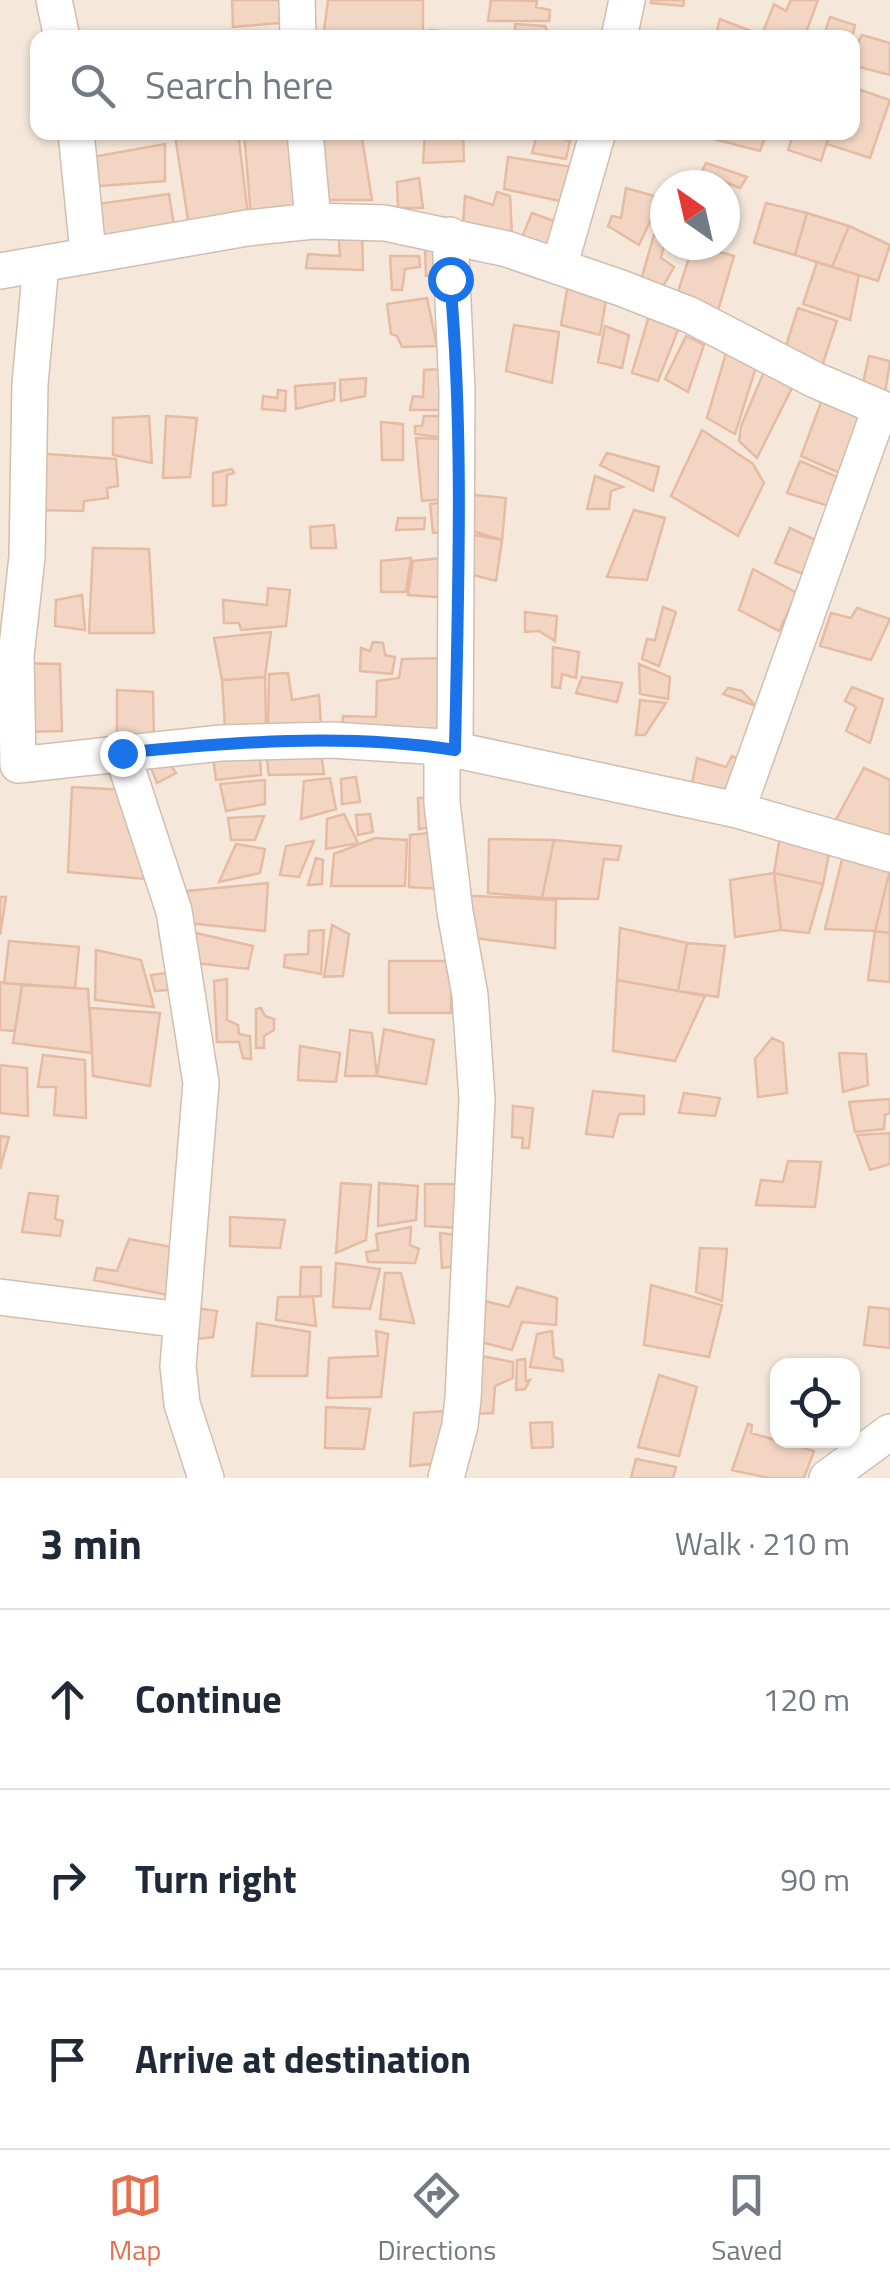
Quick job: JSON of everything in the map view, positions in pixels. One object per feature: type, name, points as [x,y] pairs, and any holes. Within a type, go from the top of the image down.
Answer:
[{"type":"street","points":[[54,0],[60,30]]},
{"type":"street","points":[[296,0],[298,30]]},
{"type":"street","points":[[621,30],[627,0]]},
{"type":"street","points":[[77,140],[88,254]]},
{"type":"street","points":[[307,140],[313,222]]},
{"type":"street","points":[[559,266],[596,140]]},
{"type":"street","points":[[0,271],[247,228],[313,222],[385,223],[507,249],[559,266],[690,315],[815,380],[885,410],[736,810]]},
{"type":"street","points":[[446,1478],[462,1398],[477,1099],[470,995],[442,803],[448,748],[458,409],[450,236]]},
{"type":"street","points":[[41,264],[30,384],[27,558],[16,656],[18,765],[277,741],[332,740],[448,748],[736,810],[890,854]]},
{"type":"street","points":[[122,753],[174,910],[199,1065],[198,1131],[178,1385],[206,1478]]},
{"type":"street","points":[[0,1297],[181,1320]]},
{"type":"street","points":[[828,1478],[890,1432]]},
{"type":"shaded area","points":[[0,0],[890,0],[890,1478],[0,1478]]},
{"type":"building","points":[[232,0],[290,0],[290,22],[233,27]]},
{"type":"building","points":[[328,0],[423,0],[423,30],[324,30]]},
{"type":"building","points":[[491,0],[537,1],[536,7],[550,10],[549,21],[488,21]]},
{"type":"building","points":[[651,0],[684,0],[683,6]]},
{"type":"building","points":[[791,0],[818,0],[807,30],[764,30],[774,4],[786,11]]},
{"type":"building","points":[[830,17],[855,25],[854,30],[826,30]]},
{"type":"building","points":[[720,19],[748,30],[717,30]]},
{"type":"building","points":[[515,24],[545,26],[547,30],[515,30]]},
{"type":"building","points":[[862,35],[890,43],[890,75],[860,67]]},
{"type":"building","points":[[860,90],[890,100],[870,158],[827,144],[828,140],[860,140]]},
{"type":"building","points":[[176,140],[239,140],[249,223],[190,233]]},
{"type":"building","points":[[245,140],[301,140],[308,210],[251,217]]},
{"type":"building","points":[[314,140],[362,140],[372,200],[320,200]]},
{"type":"building","points":[[425,140],[463,140],[464,161],[423,163]]},
{"type":"building","points":[[536,140],[570,141],[566,159],[532,153]]},
{"type":"building","points":[[718,140],[764,140],[760,151]]},
{"type":"building","points":[[791,140],[828,140],[821,161],[788,150]]},
{"type":"building","points":[[165,144],[165,181],[88,187],[87,158]]},
{"type":"building","points":[[508,157],[579,168],[569,203],[504,189]]},
{"type":"building","points":[[706,163],[726,170],[703,170]]},
{"type":"building","points":[[419,178],[423,208],[398,208],[397,182]]},
{"type":"building","points":[[626,188],[650,195],[650,222],[639,245],[608,226],[612,216],[621,218]]},
{"type":"building","points":[[497,192],[510,196],[512,235],[463,224],[465,196],[493,205]]},
{"type":"building","points":[[169,194],[175,232],[96,240],[91,205]]},
{"type":"building","points":[[766,203],[807,213],[795,255],[754,243]]},
{"type":"building","points":[[532,213],[565,225],[555,250],[520,242]]},
{"type":"building","points":[[807,213],[849,226],[832,267],[795,255]]},
{"type":"building","points":[[338,226],[362,226],[363,270],[306,268],[308,254],[340,256]]},
{"type":"building","points":[[849,226],[890,245],[878,281],[832,267]]},
{"type":"building","points":[[650,249],[650,260],[664,260],[674,267],[662,288],[641,280]]},
{"type":"building","points":[[425,250],[440,250],[441,278],[426,276]]},
{"type":"building","points":[[390,256],[419,256],[420,267],[405,269],[402,290],[392,290]]},
{"type":"building","points":[[688,260],[733,260],[717,314],[677,295]]},
{"type":"building","points":[[817,262],[859,275],[850,320],[803,304]]},
{"type":"building","points":[[568,284],[608,289],[600,335],[561,325]]},
{"type":"building","points":[[427,298],[437,346],[402,347],[397,336],[391,334],[387,304]]},
{"type":"building","points":[[798,308],[837,321],[822,366],[785,349]]},
{"type":"building","points":[[649,316],[678,330],[658,381],[632,373]]},
{"type":"building","points":[[514,325],[559,332],[552,383],[506,371]]},
{"type":"building","points":[[605,326],[629,335],[622,368],[598,362]]},
{"type":"building","points":[[686,336],[704,345],[688,392],[665,379]]},
{"type":"building","points":[[726,353],[756,367],[735,434],[707,418]]},
{"type":"building","points":[[869,356],[890,361],[885,393],[862,387]]},
{"type":"building","points":[[442,369],[445,410],[410,410],[413,396],[423,397],[424,370]]},
{"type":"building","points":[[764,372],[793,386],[757,458],[739,441],[741,426]]},
{"type":"building","points":[[366,378],[365,396],[341,401],[340,380]]},
{"type":"building","points":[[335,383],[334,400],[296,409],[295,386]]},
{"type":"building","points":[[278,390],[286,391],[285,411],[262,409],[263,396],[277,398]]},
{"type":"building","points":[[823,397],[866,423],[842,474],[801,456]]},
{"type":"building","points":[[149,416],[152,463],[113,455],[113,418]]},
{"type":"building","points":[[166,416],[197,418],[190,477],[163,478]]},
{"type":"building","points":[[424,416],[448,416],[454,439],[415,434],[415,426],[422,426]]},
{"type":"building","points":[[381,422],[403,424],[403,460],[382,460]]},
{"type":"building","points":[[702,430],[753,464],[764,483],[738,536],[671,496]]},
{"type":"building","points":[[416,438],[447,439],[445,499],[422,501]]},
{"type":"building","points":[[34,453],[116,459],[118,486],[107,488],[108,498],[84,501],[83,511],[35,510]]},
{"type":"building","points":[[607,453],[659,467],[653,491],[600,465]]},
{"type":"building","points":[[800,461],[842,479],[835,508],[787,493]]},
{"type":"building","points":[[232,469],[234,473],[227,475],[226,505],[213,506],[213,473]]},
{"type":"building","points":[[595,476],[623,487],[611,491],[609,509],[587,509]]},
{"type":"building","points":[[465,494],[506,498],[502,540],[466,529]]},
{"type":"building","points":[[444,502],[446,532],[433,533],[430,504]]},
{"type":"building","points":[[634,510],[665,518],[647,580],[607,577]]},
{"type":"building","points":[[398,518],[425,518],[424,529],[396,530]]},
{"type":"building","points":[[334,525],[336,548],[311,548],[310,527]]},
{"type":"building","points":[[790,528],[822,543],[806,575],[775,563]]},
{"type":"building","points":[[464,533],[502,540],[496,581],[465,573]]},
{"type":"building","points":[[93,548],[149,549],[154,633],[89,633]]},
{"type":"building","points":[[453,557],[450,598],[408,595],[413,561]]},
{"type":"building","points":[[411,558],[406,592],[381,592],[381,561]]},
{"type":"building","points":[[753,569],[797,593],[779,631],[739,610]]},
{"type":"building","points":[[268,588],[290,590],[286,626],[241,630],[239,623],[224,623],[223,600],[267,605]]},
{"type":"building","points":[[82,595],[85,630],[55,626],[56,600]]},
{"type":"building","points":[[663,607],[676,612],[659,666],[642,659],[647,639],[655,640]]},
{"type":"building","points":[[857,608],[890,619],[871,660],[820,646],[831,613],[851,618]]},
{"type":"building","points":[[525,612],[557,616],[555,641],[539,631],[525,632]]},
{"type":"building","points":[[271,632],[265,677],[222,680],[214,638]]},
{"type":"building","points":[[373,642],[383,643],[385,655],[395,657],[392,674],[360,671],[361,648],[370,651]]},
{"type":"building","points":[[553,647],[579,652],[576,678],[562,674],[560,688],[552,687]]},
{"type":"building","points":[[447,658],[444,734],[342,725],[343,716],[376,717],[377,681],[399,678],[402,659]]},
{"type":"building","points":[[23,663],[60,664],[62,731],[24,732]]},
{"type":"building","points":[[639,664],[670,677],[668,699],[640,694]]},
{"type":"building","points":[[288,673],[292,700],[319,695],[321,725],[268,725],[269,674]]},
{"type":"building","points":[[265,677],[266,729],[225,726],[222,680]]},
{"type":"building","points":[[582,677],[622,683],[617,702],[576,693]]},
{"type":"building","points":[[852,687],[883,699],[870,743],[846,731],[856,707],[845,701]]},
{"type":"building","points":[[728,688],[742,691],[756,706],[723,694]]},
{"type":"building","points":[[117,690],[153,692],[154,741],[117,742]]},
{"type":"building","points":[[640,700],[666,703],[645,735],[636,735]]},
{"type":"building","points":[[320,745],[324,774],[269,775],[266,754],[260,756],[261,775],[216,780],[212,749]]},
{"type":"building","points":[[732,756],[743,761],[732,791],[692,783],[697,758],[726,767]]},
{"type":"building","points":[[166,757],[176,773],[157,783],[148,760]]},
{"type":"building","points":[[864,768],[890,780],[890,840],[833,825]]},
{"type":"building","points":[[356,777],[360,802],[342,804],[341,779]]},
{"type":"building","points":[[330,778],[336,809],[301,819],[304,781]]},
{"type":"building","points":[[265,780],[265,804],[226,811],[220,784]]},
{"type":"building","points":[[72,787],[127,790],[158,880],[68,872]]},
{"type":"building","points":[[418,798],[433,798],[435,827],[419,829]]},
{"type":"building","points":[[344,814],[358,843],[326,849],[327,819]]},
{"type":"building","points":[[370,814],[373,832],[358,835],[356,815]]},
{"type":"building","points":[[264,816],[255,840],[231,840],[228,818]]},
{"type":"building","points":[[440,832],[442,889],[409,887],[410,835]]},
{"type":"building","points":[[780,836],[830,849],[823,884],[774,873]]},
{"type":"building","points":[[375,838],[407,840],[405,886],[331,886],[334,854]]},
{"type":"building","points":[[489,839],[554,840],[542,898],[488,893]]},
{"type":"building","points":[[554,840],[621,846],[618,860],[604,859],[598,899],[542,898]]},
{"type":"building","points":[[314,841],[299,877],[280,875],[286,846]]},
{"type":"building","points":[[236,844],[265,849],[260,873],[219,882]]},
{"type":"building","points":[[844,851],[890,870],[875,931],[825,929]]},
{"type":"building","points":[[316,858],[323,860],[322,884],[308,885]]},
{"type":"building","points":[[890,870],[890,933],[875,931]]},
{"type":"building","points":[[774,873],[823,884],[809,933],[781,930]]},
{"type":"building","points":[[774,873],[781,930],[735,937],[730,880]]},
{"type":"building","points":[[268,883],[265,931],[187,923],[187,891]]},
{"type":"building","points":[[456,895],[556,900],[555,948],[466,937]]},
{"type":"building","points":[[0,897],[6,897],[0,935]]},
{"type":"building","points":[[332,925],[349,934],[343,976],[324,977]]},
{"type":"building","points":[[620,928],[687,943],[678,991],[617,980]]},
{"type":"building","points":[[324,930],[321,974],[284,967],[285,955],[308,954],[309,931]]},
{"type":"building","points":[[875,931],[890,933],[890,982],[868,980]]},
{"type":"building","points":[[196,933],[253,946],[248,969],[195,963]]},
{"type":"building","points":[[9,941],[79,947],[75,988],[4,983]]},
{"type":"building","points":[[687,943],[725,946],[718,997],[678,991]]},
{"type":"building","points":[[96,950],[141,960],[154,1007],[95,1000]]},
{"type":"building","points":[[389,961],[451,961],[451,1013],[389,1013]]},
{"type":"building","points":[[180,971],[184,989],[155,991],[151,975]]},
{"type":"building","points":[[227,979],[227,1020],[238,1025],[239,1034],[250,1036],[251,1059],[243,1058],[239,1042],[217,1042],[214,981]]},
{"type":"building","points":[[617,980],[705,996],[675,1061],[613,1051]]},
{"type":"building","points":[[0,982],[22,985],[15,1031],[0,1030]]},
{"type":"building","points":[[22,985],[88,989],[92,1053],[13,1043]]},
{"type":"building","points":[[90,1008],[160,1013],[150,1086],[93,1076]]},
{"type":"building","points":[[261,1008],[265,1016],[274,1019],[274,1030],[264,1036],[264,1048],[256,1048],[256,1009]]},
{"type":"building","points":[[384,1029],[434,1040],[426,1084],[377,1076]]},
{"type":"building","points":[[350,1030],[372,1033],[377,1076],[345,1076]]},
{"type":"building","points":[[772,1038],[783,1043],[787,1093],[758,1097],[755,1059]]},
{"type":"building","points":[[300,1046],[340,1053],[336,1082],[298,1080]]},
{"type":"building","points":[[839,1053],[866,1054],[868,1085],[843,1092]]},
{"type":"building","points":[[43,1055],[85,1060],[86,1118],[54,1115],[56,1087],[38,1087]]},
{"type":"building","points":[[0,1065],[27,1068],[28,1116],[0,1113]]},
{"type":"building","points":[[593,1091],[644,1096],[644,1114],[619,1114],[613,1137],[586,1134]]},
{"type":"building","points":[[684,1093],[720,1098],[715,1116],[679,1113]]},
{"type":"building","points":[[890,1099],[884,1129],[855,1132],[849,1102]]},
{"type":"building","points":[[513,1106],[533,1108],[529,1148],[522,1148],[523,1138],[512,1137]]},
{"type":"building","points":[[890,1133],[890,1164],[870,1170],[857,1135]]},
{"type":"building","points":[[0,1136],[9,1137],[0,1169]]},
{"type":"building","points":[[788,1161],[821,1162],[815,1207],[756,1205],[761,1180],[783,1182]]},
{"type":"building","points":[[341,1183],[371,1185],[366,1240],[336,1253]]},
{"type":"building","points":[[379,1183],[418,1186],[416,1220],[378,1226]]},
{"type":"building","points":[[425,1184],[460,1184],[460,1228],[425,1226]]},
{"type":"building","points":[[29,1193],[58,1196],[55,1219],[63,1221],[60,1236],[22,1232]]},
{"type":"building","points":[[230,1217],[285,1220],[280,1248],[230,1246]]},
{"type":"building","points":[[411,1227],[410,1245],[419,1249],[415,1263],[368,1262],[366,1252],[378,1250],[376,1234]]},
{"type":"building","points":[[440,1233],[459,1235],[458,1266],[442,1268]]},
{"type":"building","points":[[129,1239],[177,1248],[173,1296],[94,1280],[97,1268],[117,1271]]},
{"type":"building","points":[[700,1248],[727,1249],[722,1301],[696,1292]]},
{"type":"building","points":[[336,1263],[380,1269],[370,1309],[333,1307]]},
{"type":"building","points":[[301,1267],[321,1267],[321,1296],[300,1297]]},
{"type":"building","points":[[385,1273],[401,1273],[414,1323],[380,1319]]},
{"type":"building","points":[[651,1285],[722,1305],[709,1357],[644,1345]]},
{"type":"building","points":[[517,1287],[557,1298],[556,1325],[522,1322],[512,1350],[473,1340],[477,1299],[509,1307]]},
{"type":"building","points":[[278,1297],[313,1297],[316,1326],[276,1320]]},
{"type":"building","points":[[189,1307],[217,1311],[213,1337],[188,1340]]},
{"type":"building","points":[[869,1307],[890,1309],[890,1348],[864,1345]]},
{"type":"building","points":[[257,1323],[310,1332],[307,1376],[252,1376]]},
{"type":"building","points":[[376,1331],[388,1334],[381,1397],[327,1398],[329,1358],[378,1356]]},
{"type":"building","points":[[552,1331],[554,1357],[562,1360],[563,1371],[530,1367],[537,1334]]},
{"type":"building","points":[[472,1354],[513,1362],[513,1378],[495,1386],[493,1413],[471,1414]]},
{"type":"building","points":[[525,1359],[526,1381],[530,1380],[525,1389],[516,1390],[517,1360]]},
{"type":"building","points":[[659,1375],[697,1387],[679,1456],[638,1447]]},
{"type":"building","points":[[326,1407],[370,1409],[364,1449],[325,1448]]},
{"type":"building","points":[[446,1411],[441,1463],[410,1466],[414,1413]]},
{"type":"building","points":[[552,1422],[553,1447],[532,1448],[530,1423]]},
{"type":"building","points":[[748,1424],[752,1425],[751,1433],[770,1438],[770,1448],[814,1451],[804,1478],[769,1478],[732,1470]]},
{"type":"building","points":[[636,1459],[676,1467],[673,1478],[631,1478]]},
{"type":"route","points":[[122,753],[221,743],[332,740],[455,750],[459,544],[457,390],[450,279]]}]
